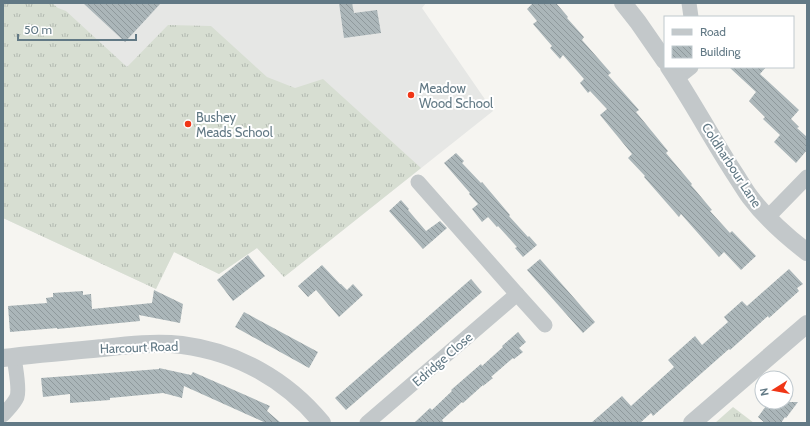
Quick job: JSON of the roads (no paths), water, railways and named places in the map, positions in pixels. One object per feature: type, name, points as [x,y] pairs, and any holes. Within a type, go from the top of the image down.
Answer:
[{"type":"street","points":[[622,3],[638,22],[664,60]]},
{"type":"street","points":[[689,3],[691,16]]},
{"type":"street","name":"Coldharbour Lane","points":[[679,71],[722,154],[750,197],[784,234],[807,252]]},
{"type":"street","points":[[768,218],[807,176]]},
{"type":"street","points":[[418,182],[545,325]]},
{"type":"street","name":"Edridge Close","points":[[367,423],[517,294]]},
{"type":"street","points":[[692,423],[807,324]]},
{"type":"street","name":"Harcourt Road","points":[[9,357],[152,344],[181,345],[207,349],[240,360],[273,378],[289,389],[322,423]]},
{"type":"street","points":[[3,415],[18,396],[18,388],[9,357]]},
{"type":"place","name":"Meadow Wood School","points":[[411,95]]},
{"type":"place","name":"Bushey Meads School","points":[[188,124]]}]
